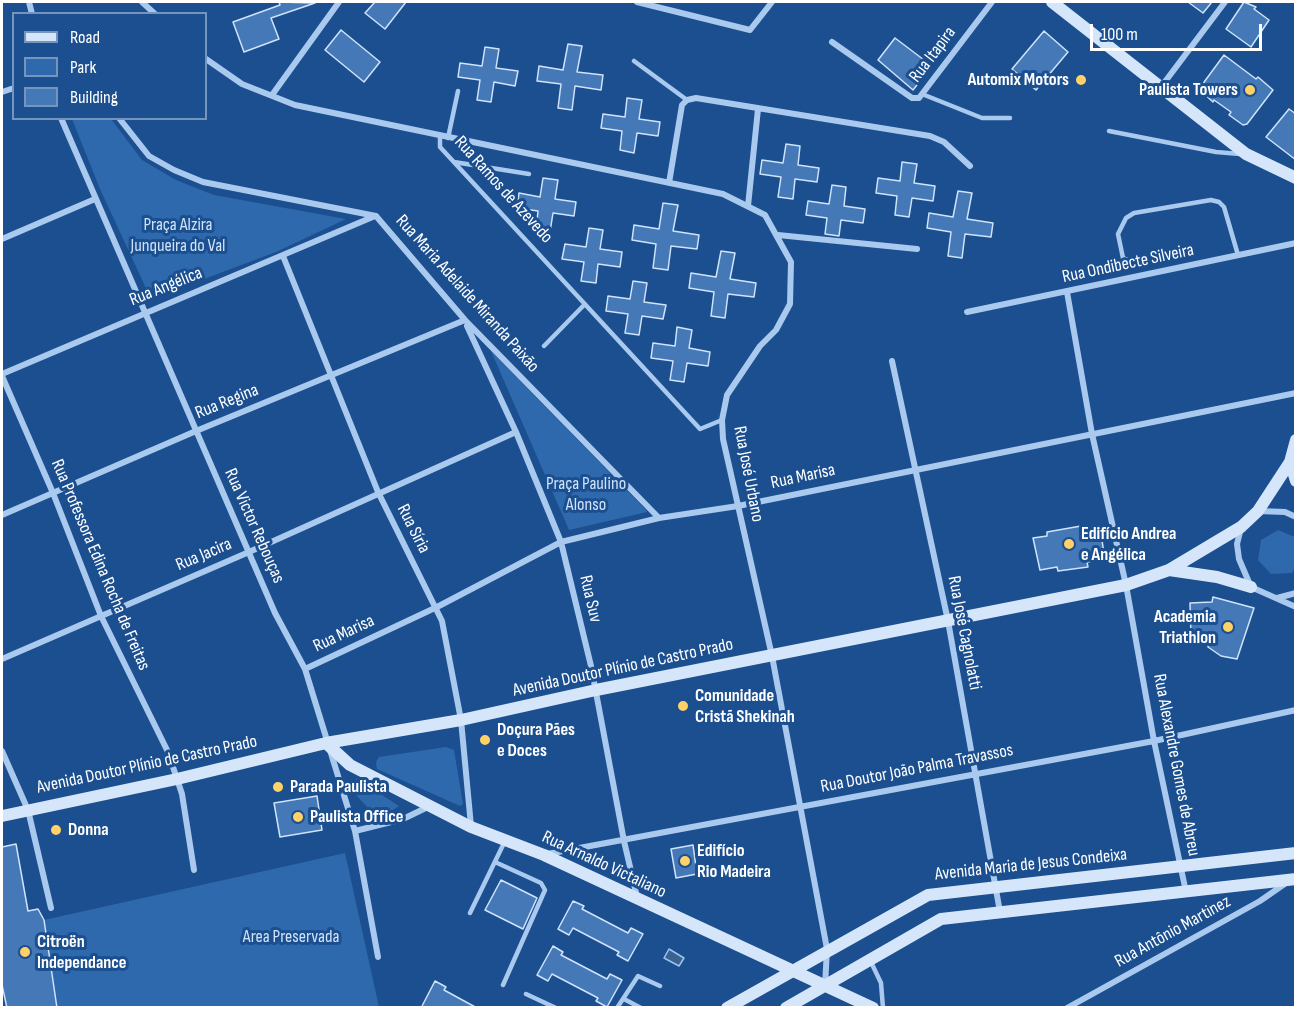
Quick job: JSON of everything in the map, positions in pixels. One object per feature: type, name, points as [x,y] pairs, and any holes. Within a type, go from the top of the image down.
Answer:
[{"type":"street","points":[[272,95],[339,2]]},
{"type":"street","points":[[637,2],[750,30],[772,2]]},
{"type":"street","name":"Rua Itapira","points":[[921,96],[992,2]]},
{"type":"street","points":[[1052,2],[1246,154],[1296,178]]},
{"type":"street","points":[[1161,87],[1225,2]]},
{"type":"street","points":[[832,42],[912,98],[921,96]]},
{"type":"street","name":"Rua Ramos de Azevedo","points":[[207,60],[242,84],[295,105],[444,137]]},
{"type":"street","points":[[669,183],[682,105],[687,100],[696,98],[930,136],[944,142],[970,166]]},
{"type":"street","points":[[748,207],[758,108]]},
{"type":"street","name":"Rua Victor Rebouças","points":[[62,120],[275,613],[305,669],[355,831],[378,957]]},
{"type":"street","name":"Rua Maria Adelaide Miranda Paixão","points":[[121,120],[149,156],[203,182],[376,216],[465,320],[659,518]]},
{"type":"street","name":"Rua José Urbano","points":[[444,137],[723,194],[765,215],[791,262],[790,303],[776,330],[760,346],[727,395],[722,420],[723,439],[772,656],[827,950],[825,986]]},
{"type":"street","points":[[2,240],[95,199]]},
{"type":"street","name":"Rua Angélica","points":[[2,375],[145,312],[376,216]]},
{"type":"street","points":[[778,235],[917,249]]},
{"type":"street","name":"Rua Ondibecte Silveira","points":[[966,312],[1296,243]]},
{"type":"street","name":"Rua Síria","points":[[283,256],[378,492],[442,621],[461,720],[471,827]]},
{"type":"street","name":"Rua Alexandre Gomes de Abreu","points":[[1067,292],[1092,434],[1126,585],[1154,741],[1186,891]]},
{"type":"street","name":"Rua Regina","points":[[2,515],[196,430],[465,320]]},
{"type":"street","name":"Rua Suv","points":[[465,320],[516,432],[561,542],[596,690],[624,841],[638,901]]},
{"type":"street","name":"Rua José Cagnolatti","points":[[892,361],[948,621],[1000,912]]},
{"type":"street","name":"Rua Professora Edina Rocha de Freitas","points":[[2,375],[53,493],[101,616],[168,752],[177,779],[195,870]]},
{"type":"street","name":"Rua Marisa","points":[[305,669],[437,607],[561,542],[659,518],[738,506],[1296,393]]},
{"type":"street","name":"Rua Jacira","points":[[2,659],[249,552],[378,492],[516,432]]},
{"type":"street","name":"Avenida Doutor Plínio de Castro Prado","points":[[2,816],[177,779],[326,743],[461,720],[596,690],[1126,585],[1169,570],[1241,527],[1258,511],[1290,462],[1296,440]]},
{"type":"street","points":[[1290,462],[1296,481]]},
{"type":"street","points":[[1258,511],[1285,512],[1296,517]]},
{"type":"street","points":[[1241,527],[1237,544],[1239,559],[1251,587]]},
{"type":"street","points":[[1169,570],[1217,577],[1251,587],[1296,607]]},
{"type":"street","points":[[1276,598],[1296,593]]},
{"type":"street","name":"Rua Doutor João Palma Travassos","points":[[544,855],[975,772],[1154,741],[1296,710]]},
{"type":"street","name":"Rua Arnaldo Victaliano","points":[[326,743],[350,765],[471,827],[544,855],[638,901],[873,1008]]},
{"type":"street","points":[[2,751],[28,810],[51,908]]},
{"type":"street","points":[[355,831],[403,819],[430,806]]},
{"type":"street","name":"Avenida Maria de Jesus Condeixa","points":[[727,1008],[789,971],[928,895],[997,885],[1296,854]]},
{"type":"street","points":[[786,1008],[941,919],[1293,879]]},
{"type":"street","name":"Rua Antônio Martinez","points":[[1067,1008],[1260,901],[1293,879]]},
{"type":"lane","points":[[634,61],[687,100]]},
{"type":"lane","points":[[444,137],[458,92]]},
{"type":"lane","points":[[921,96],[982,118],[1010,118]]},
{"type":"lane","points":[[1109,131],[1216,152],[1246,154]]},
{"type":"lane","name":"Rua Ramos de Azevedo","points":[[444,137],[440,147],[700,429],[722,420]]},
{"type":"lane","points":[[454,162],[529,174]]},
{"type":"lane","points":[[1173,254],[1131,261],[1123,258],[1118,234],[1126,218],[1134,213],[1211,200],[1219,202],[1224,207],[1238,255]]},
{"type":"lane","points":[[544,346],[585,304]]},
{"type":"lane","points":[[471,913],[506,840]]},
{"type":"lane","points":[[495,862],[541,883],[545,890],[503,984]]},
{"type":"lane","points":[[870,959],[881,983],[883,1008]]},
{"type":"lane","points":[[616,1008],[638,976],[660,986]]},
{"type":"lane","points":[[526,994],[556,1008]]},
{"type":"lane","points":[[624,999],[641,1008]]},
{"type":"green space","name":"Praça Alzira Junqueira do Val","points":[[72,120],[112,120],[142,160],[176,180],[214,195],[346,219],[276,252],[151,299],[100,189]]},
{"type":"green space","name":"Praça Paulino Alonso","points":[[491,351],[647,511],[647,512],[569,530]]},
{"type":"green space","points":[[1278,530],[1295,537],[1295,567],[1292,573],[1271,574],[1258,560],[1261,540]]},
{"type":"green space","points":[[446,747],[454,750],[463,804],[460,806],[377,769],[376,762],[379,757]]},
{"type":"green space","points":[[356,778],[399,806],[387,814],[369,809],[355,794]]},
{"type":"green space","name":"Area Preservada","points":[[345,853],[379,1007],[57,1007],[44,920]]},
{"type":"shaded area","points":[[669,949],[684,958],[679,966],[664,958]]},
{"type":"building","points":[[279,2],[315,3],[271,18],[279,39],[244,52],[233,22],[280,5]]},
{"type":"building","points":[[375,2],[406,2],[385,29],[365,13]]},
{"type":"building","points":[[1188,2],[1212,2],[1203,13]]},
{"type":"building","points":[[1244,2],[1256,7],[1254,9],[1269,20],[1251,47],[1226,29]]},
{"type":"building","points":[[341,30],[380,62],[364,82],[325,50]]},
{"type":"building","points":[[1044,31],[1068,52],[1036,90],[1012,69]]},
{"type":"building","points":[[895,38],[932,66],[913,90],[878,60]]},
{"type":"building","points":[[568,44],[582,46],[577,72],[603,75],[601,90],[575,86],[572,110],[558,108],[561,84],[537,81],[539,66],[563,70]]},
{"type":"building","points":[[485,47],[499,49],[496,68],[518,71],[515,86],[494,82],[491,102],[477,100],[480,80],[458,77],[460,63],[482,66]]},
{"type":"building","name":"Paulista Towers","points":[[1224,55],[1256,79],[1258,77],[1273,90],[1247,124],[1243,125],[1229,115],[1231,112],[1214,100],[1213,102],[1199,89]]},
{"type":"building","points":[[627,98],[642,100],[639,119],[660,122],[658,136],[637,133],[634,153],[620,150],[622,131],[601,128],[603,114],[625,117]]},
{"type":"building","points":[[1289,109],[1296,114],[1296,160],[1266,137]]},
{"type":"building","points":[[786,144],[800,146],[798,165],[819,168],[817,182],[795,179],[793,199],[778,197],[781,177],[760,174],[762,160],[783,163]]},
{"type":"building","points":[[902,162],[917,164],[914,183],[935,186],[933,201],[912,198],[909,217],[895,215],[897,196],[876,193],[878,178],[900,181]]},
{"type":"building","points":[[543,178],[558,180],[555,199],[576,202],[574,216],[553,213],[550,232],[536,230],[538,211],[517,208],[519,193],[540,197]]},
{"type":"building","points":[[832,185],[846,187],[844,206],[865,209],[863,223],[841,220],[839,236],[825,234],[827,218],[806,215],[808,201],[829,204]]},
{"type":"building","points":[[958,191],[972,193],[967,219],[993,223],[991,237],[965,234],[962,258],[948,256],[951,232],[927,228],[929,213],[953,217]]},
{"type":"building","points":[[663,203],[678,205],[673,231],[699,235],[697,249],[671,246],[668,270],[653,268],[656,244],[632,240],[634,225],[659,229]]},
{"type":"building","points":[[589,228],[603,230],[600,249],[622,252],[620,267],[598,264],[596,283],[581,281],[584,262],[562,259],[565,244],[586,247]]},
{"type":"building","points":[[721,251],[735,253],[730,279],[756,283],[754,297],[728,294],[725,318],[711,316],[714,292],[689,288],[691,273],[716,277]]},
{"type":"building","points":[[633,281],[647,283],[644,302],[666,305],[663,319],[642,316],[639,335],[625,333],[628,314],[606,311],[608,296],[630,299]]},
{"type":"building","points":[[677,327],[692,330],[689,348],[710,352],[708,366],[687,363],[684,382],[670,380],[673,361],[651,358],[653,343],[675,346]]},
{"type":"building","name":"Edifício Andrea e Angélica","points":[[1081,526],[1082,530],[1100,527],[1105,560],[1087,562],[1088,567],[1058,571],[1057,567],[1040,570],[1033,538],[1047,536],[1047,532]]},
{"type":"building","name":"Academia Triathlon","points":[[1213,597],[1254,608],[1237,659],[1221,656],[1208,647],[1209,638],[1191,638],[1190,603],[1212,602]]},
{"type":"building","name":"Paulista Office","points":[[317,796],[322,830],[280,837],[274,803]]},
{"type":"building","name":"Citroën Independance","points":[[16,844],[28,911],[38,909],[44,920],[57,1008],[7,1008],[2,985],[2,847]]},
{"type":"building","name":"Edifício Rio Madeira","points":[[693,845],[697,874],[676,878],[671,849]]},
{"type":"building","points":[[501,880],[537,898],[523,929],[485,910]]},
{"type":"building","points":[[573,901],[584,906],[582,909],[628,933],[631,928],[643,934],[628,961],[617,955],[619,952],[573,928],[569,935],[558,929]]},
{"type":"building","points":[[553,946],[563,952],[561,955],[607,979],[610,974],[622,980],[607,1007],[596,1001],[598,998],[552,974],[548,981],[537,975]]},
{"type":"building","points":[[435,981],[446,987],[444,990],[477,1008],[421,1008]]},
{"type":"place","name":"Automix Motors","points":[[1081,80]]},
{"type":"place","name":"Paulista Towers","points":[[1250,90]]},
{"type":"place","name":"Edifício Andrea e Angélica","points":[[1069,544]]},
{"type":"place","name":"Academia Triathlon","points":[[1228,627]]},
{"type":"place","name":"Comunidade Cristã Shekinah","points":[[683,706]]},
{"type":"place","name":"Doçura Pães e Doces","points":[[485,740]]},
{"type":"place","name":"Parada Paulista","points":[[278,787]]},
{"type":"place","name":"Paulista Office","points":[[298,817]]},
{"type":"place","name":"Donna","points":[[56,830]]},
{"type":"place","name":"Edifício Rio Madeira","points":[[685,861]]},
{"type":"place","name":"Citroën Independance","points":[[25,952]]}]
